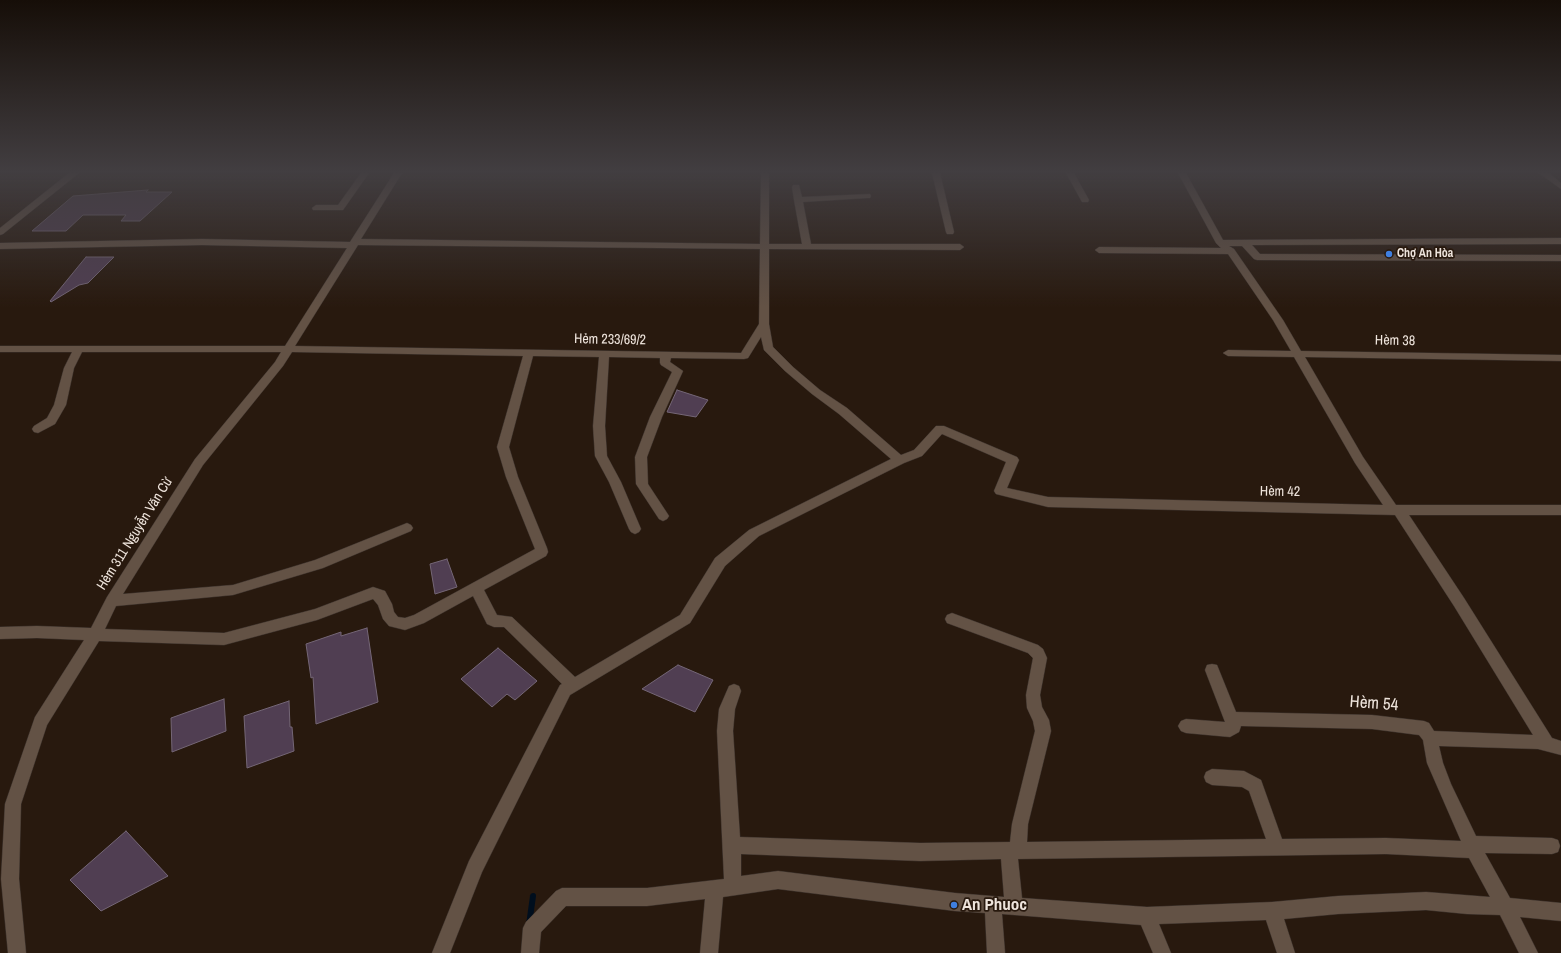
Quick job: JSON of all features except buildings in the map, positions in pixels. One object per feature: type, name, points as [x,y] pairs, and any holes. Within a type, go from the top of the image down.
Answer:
[{"type":"street","points":[[0,232],[18,217]]},
{"type":"street","name":"Hẻm 311 Nguyễn Văn Cừ","points":[[17,953],[10,879],[13,804],[40,722],[94,635],[112,601],[199,462],[279,364],[369,217]]},
{"type":"street","points":[[441,953],[475,867],[565,690],[685,619],[720,562],[754,534],[900,460],[843,411],[810,387],[768,348],[764,324],[764,217]]},
{"type":"street","points":[[801,217],[807,247]]},
{"type":"street","points":[[947,217],[950,232]]},
{"type":"street","points":[[1206,217],[1220,243],[1231,251],[1278,320],[1359,460],[1396,510],[1459,602],[1554,746]]},
{"type":"street","points":[[1220,243],[1561,241]]},
{"type":"street","points":[[0,246],[202,242],[960,247]]},
{"type":"street","points":[[1244,242],[1256,257],[1561,258]]},
{"type":"street","points":[[1099,250],[1231,251]]},
{"type":"street","name":"Hẻm 233/69/2","points":[[0,349],[288,349],[744,356],[764,324]]},
{"type":"street","points":[[38,429],[51,421],[60,405],[68,368],[79,348]]},
{"type":"street","points":[[0,633],[37,632],[224,639],[317,614],[373,593],[380,595],[385,604],[388,615],[394,622],[405,624],[419,619],[541,552],[542,548],[512,476],[503,447],[529,352]]},
{"type":"street","name":"Hèm 38","points":[[1228,353],[1561,358]]},
{"type":"street","points":[[604,354],[599,426],[601,456],[615,482],[635,529]]},
{"type":"street","points":[[663,516],[642,484],[642,457],[656,417],[678,371],[665,363],[666,355]]},
{"type":"street","name":"Hèm 42","points":[[900,460],[918,453],[940,429],[1013,460],[1000,491],[1048,502],[1396,510],[1561,510]]},
{"type":"street","points":[[112,601],[233,590],[318,564],[407,528]]},
{"type":"street","points":[[476,588],[492,620],[507,621],[573,685]]},
{"type":"street","points":[[952,619],[1033,649],[1038,653],[1040,658],[1033,695],[1043,731],[1013,851],[1014,907]]},
{"type":"street","points":[[1186,726],[1230,730],[1234,727],[1212,670]]},
{"type":"street","points":[[733,886],[725,730],[727,710],[734,691]]},
{"type":"street","name":"Hèm 54","points":[[1231,719],[1372,722],[1424,728],[1430,738]]},
{"type":"street","points":[[1529,953],[1472,847],[1435,763],[1430,738],[1538,742],[1554,746]]},
{"type":"street","points":[[1212,777],[1244,779],[1255,786],[1277,847]]},
{"type":"street","points":[[732,845],[806,849],[920,852],[1277,847],[1552,846]]},
{"type":"street","points":[[530,953],[532,928],[562,897],[647,897],[778,880],[992,906],[1147,916],[1272,911],[1338,905],[1426,901],[1467,905],[1505,906],[1561,912]]},
{"type":"street","points":[[709,953],[715,889]]},
{"type":"street","points":[[992,906],[996,953]]},
{"type":"street","points":[[1272,911],[1286,953]]},
{"type":"street","points":[[1147,916],[1162,953]]},
{"type":"waterway","points":[[529,925],[533,896]]},
{"type":"place","name":"Chợ An Hòa","points":[[1389,254]]},
{"type":"place","name":"An Phuoc","points":[[954,905]]}]
